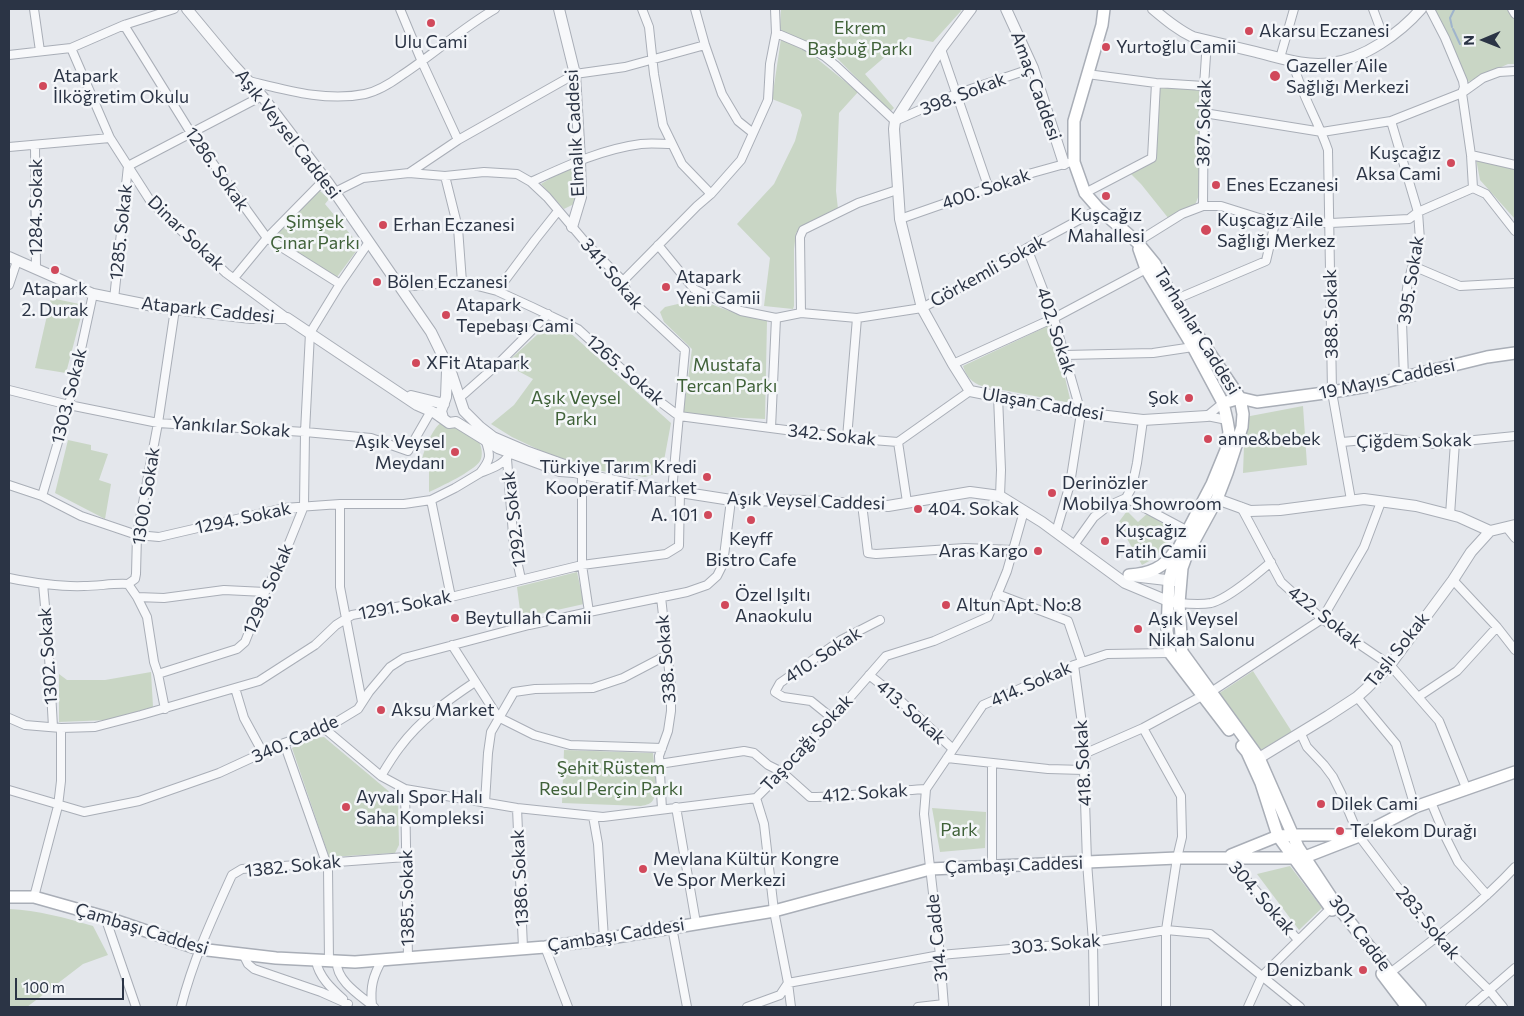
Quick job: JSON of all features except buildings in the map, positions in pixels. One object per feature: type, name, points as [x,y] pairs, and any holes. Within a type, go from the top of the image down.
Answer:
[{"type":"main road","name":"Tarhanlar Caddesi","points":[[1102,25],[1104,9]]},
{"type":"main road","name":"Tarhanlar Caddesi","points":[[1110,9],[1102,25],[1074,121],[1069,163],[1085,192],[1099,209],[1137,242],[1155,264],[1174,300],[1240,398],[1243,414],[1242,427],[1217,498],[1175,581]]},
{"type":"main road","name":"Tarhanlar Caddesi","points":[[1137,242],[1146,269],[1193,347],[1223,403],[1229,432],[1226,450],[1212,484],[1176,553],[1174,602],[1167,631],[1170,653],[1259,758],[1293,834],[1298,847],[1299,857]]},
{"type":"main road","name":"19 Mayıs Caddesi","points":[[1257,402],[1332,392],[1404,378],[1488,357],[1515,353]]},
{"type":"main road","points":[[1223,403],[1240,398],[1257,402]]},
{"type":"main road","points":[[1227,420],[1243,414],[1257,402]]},
{"type":"main road","points":[[1128,575],[1142,574],[1158,568],[1171,557],[1186,535]]},
{"type":"main road","name":"Tarhanlar Caddesi","points":[[1174,602],[1182,652],[1206,694],[1247,752],[1261,782],[1278,836],[1299,857]]},
{"type":"main road","name":"Çambaşı Caddesi","points":[[9,897],[34,897],[105,917],[199,949],[276,958],[333,962],[382,960],[545,947],[774,911],[930,869],[1177,858],[1299,857],[1359,836],[1415,807],[1515,772]]},
{"type":"main road","name":"Çambaşı Caddesi","points":[[1227,857],[1278,836],[1293,834],[1359,836]]},
{"type":"main road","name":"301. Cadde","points":[[1299,857],[1408,1007]]},
{"type":"main road","name":"301. Cadde","points":[[1333,906],[1420,1007]]},
{"type":"street","points":[[34,9],[40,51]]},
{"type":"street","points":[[9,55],[71,48],[124,25],[174,9]]},
{"type":"street","name":"Aşık Veysel Caddesi","points":[[187,9],[262,96],[335,192],[431,332],[463,403],[480,427],[493,437],[567,466],[578,473]]},
{"type":"street","points":[[400,9],[458,140]]},
{"type":"street","points":[[249,81],[322,96],[342,97],[367,94],[386,86],[422,62],[474,21],[495,9]]},
{"type":"street","name":"Elmalık Caddesi","points":[[559,9],[575,74],[581,197],[572,227]]},
{"type":"street","points":[[642,9],[650,27],[663,125],[682,164],[711,194]]},
{"type":"street","points":[[695,9],[722,94],[738,121],[753,133]]},
{"type":"street","points":[[623,281],[711,194],[741,160],[768,100],[770,64],[776,32],[776,9]]},
{"type":"street","points":[[776,32],[824,56],[895,122],[941,49],[971,9]]},
{"type":"street","name":"Amaç Caddesi","points":[[1006,9],[1033,68],[1069,163]]},
{"type":"street","points":[[1153,9],[1170,24],[1184,32],[1207,40],[1293,62],[1308,64],[1330,64],[1363,53],[1385,41],[1421,9]]},
{"type":"street","points":[[1280,58],[1294,9]]},
{"type":"street","points":[[1373,9],[1385,41]]},
{"type":"street","points":[[1430,9],[1445,38],[1463,81],[1462,93],[1471,155],[1473,188]]},
{"type":"street","points":[[1512,9],[1515,14]]},
{"type":"street","name":"1286. Sokak","points":[[124,25],[191,133],[267,238],[340,284]]},
{"type":"street","name":"387. Sokak","points":[[1204,206],[1204,86],[1207,40]]},
{"type":"street","points":[[409,173],[458,140],[575,74],[625,66],[705,45]]},
{"type":"street","name":"Dinar Sokak","points":[[71,48],[110,138],[151,202],[234,278],[287,318]]},
{"type":"street","points":[[941,49],[989,188]]},
{"type":"street","name":"388. Sokak","points":[[1293,62],[1296,76],[1322,132],[1328,150],[1332,392],[1351,500]]},
{"type":"street","name":"398. Sokak","points":[[895,122],[956,94],[1033,68]]},
{"type":"street","points":[[1204,112],[1322,132],[1392,121],[1462,93],[1483,78],[1499,72],[1515,70]]},
{"type":"street","points":[[1087,74],[1156,83],[1204,86]]},
{"type":"street","points":[[1085,192],[1152,158],[1156,83]]},
{"type":"street","points":[[128,166],[262,96]]},
{"type":"street","name":"395. Sokak","points":[[1392,121],[1418,212],[1420,240],[1408,282],[1402,322],[1404,378]]},
{"type":"street","name":"Ulaşan Caddesi","points":[[895,122],[900,219],[922,308],[970,391],[1081,413],[1143,420],[1207,416]]},
{"type":"street","points":[[9,147],[110,138]]},
{"type":"street","points":[[531,182],[580,160],[607,151],[641,144],[672,144]]},
{"type":"street","name":"1284. Sokak","points":[[35,145],[36,269]]},
{"type":"street","points":[[1471,155],[1515,165]]},
{"type":"street","name":"400. Sokak","points":[[900,219],[1032,173],[1069,163]]},
{"type":"street","name":"1285. Sokak","points":[[114,298],[128,166]]},
{"type":"street","name":"341. Sokak","points":[[335,192],[363,178],[409,173],[445,176],[484,172],[518,174],[531,182],[547,197],[586,243],[623,281],[629,298],[685,350],[679,416],[676,491]]},
{"type":"street","points":[[445,176],[458,228],[462,282]]},
{"type":"street","points":[[234,278],[267,238],[325,179]]},
{"type":"street","points":[[1137,242],[1182,214],[1204,206],[1221,206],[1275,223],[1330,223],[1409,219],[1418,212],[1473,188],[1486,194],[1515,231]]},
{"type":"street","points":[[801,313],[800,237],[803,230],[858,203],[898,190]]},
{"type":"street","name":"Görkemli Sokak","points":[[658,245],[694,289],[740,311],[776,318],[801,313],[857,318],[922,308],[1099,209]]},
{"type":"street","points":[[497,291],[534,240],[558,212]]},
{"type":"street","points":[[1174,300],[1266,261],[1275,223]]},
{"type":"street","points":[[304,506],[305,432],[310,333],[369,242]]},
{"type":"street","name":"402. Sokak","points":[[1027,248],[1054,318],[1081,413],[1070,484],[1056,532]]},
{"type":"street","points":[[9,285],[13,259]]},
{"type":"street","name":"Atapark Caddesi","points":[[13,259],[93,294],[174,309],[251,318],[287,318],[404,397],[443,418]]},
{"type":"street","points":[[1413,266],[1460,286],[1515,283]]},
{"type":"street","points":[[953,364],[1054,318],[1146,269]]},
{"type":"street","name":"1265. Sokak","points":[[400,287],[462,282],[497,291],[548,314],[578,328],[647,392],[679,416]]},
{"type":"street","name":"1303. Sokak","points":[[42,496],[69,405],[93,294]]},
{"type":"street","name":"1300. Sokak","points":[[128,584],[135,579],[136,574],[137,535],[158,422],[174,309]]},
{"type":"street","points":[[456,422],[462,418],[463,403],[498,363],[548,314]]},
{"type":"street","points":[[771,428],[776,318]]},
{"type":"street","points":[[847,438],[857,318]]},
{"type":"street","points":[[1065,355],[1152,353],[1193,347]]},
{"type":"street","name":"Aşık Veysel Caddesi","points":[[447,365],[448,384],[441,411],[443,418],[449,422],[456,422],[508,457],[560,472],[578,473],[629,484],[731,500],[810,501],[888,506],[970,492],[1000,496],[1108,568],[1125,583],[1174,602]]},
{"type":"street","name":"Atapark Caddesi","points":[[394,389],[420,399],[444,404]]},
{"type":"street","name":"Yankılar Sokak","points":[[9,390],[69,405],[158,422],[371,438],[408,451],[431,411]]},
{"type":"street","name":"342. Sokak","points":[[679,416],[847,438],[898,442],[970,391]]},
{"type":"street","points":[[998,396],[1001,470],[1000,496]]},
{"type":"street","points":[[444,404],[454,400],[463,403]]},
{"type":"street","points":[[1207,416],[1223,403]]},
{"type":"street","points":[[1207,416],[1227,420]]},
{"type":"street","points":[[1074,545],[1094,517],[1108,506],[1126,498],[1136,471],[1143,420]]},
{"type":"street","name":"Çiğdem Sokak","points":[[1342,442],[1388,438],[1434,444],[1515,436]]},
{"type":"street","points":[[480,473],[488,463],[490,453],[485,440]]},
{"type":"street","points":[[898,442],[907,502]]},
{"type":"street","points":[[1450,515],[1455,442]]},
{"type":"street","name":"1294. Sokak","points":[[9,485],[42,496],[81,516],[137,535],[159,537],[284,508],[340,504],[404,504],[431,500],[494,467],[508,457]]},
{"type":"street","name":"1292. Sokak","points":[[508,457],[514,547],[522,579]]},
{"type":"street","points":[[578,473],[582,565],[589,612]]},
{"type":"street","name":"1291. Sokak","points":[[9,718],[25,725],[57,728],[95,727],[165,709],[259,681],[315,645],[336,625],[352,615],[451,597],[582,565],[666,554],[679,546],[676,491]]},
{"type":"street","points":[[1126,498],[1186,535]]},
{"type":"street","points":[[1217,498],[1250,511],[1280,510],[1364,499],[1416,506],[1450,515],[1490,531],[1511,527],[1515,538]]},
{"type":"street","points":[[431,500],[451,597]]},
{"type":"street","name":"340. Cadde","points":[[9,790],[58,806],[84,812],[139,801],[219,773],[284,743],[325,729],[358,709],[369,692],[390,668],[404,658],[530,625],[687,592],[707,585],[717,576],[722,564],[731,500]]},
{"type":"street","points":[[1086,753],[1143,728],[1206,694],[1322,619],[1364,546],[1381,502]]},
{"type":"street","points":[[340,504],[340,586],[362,702]]},
{"type":"street","points":[[862,504],[868,553],[965,548],[1013,550]]},
{"type":"street","name":"1298. Sokak","points":[[158,674],[237,649],[245,642],[304,506]]},
{"type":"street","name":"422. Sokak","points":[[1241,508],[1281,582],[1322,619],[1390,665],[1440,721],[1467,790]]},
{"type":"street","name":"Taşocağı Sokak","points":[[405,790],[516,808],[602,817],[756,798],[832,718],[886,656],[934,641],[988,617],[1007,571],[1024,511]]},
{"type":"street","name":"Taşlı Sokak","points":[[1259,758],[1301,734],[1357,697],[1390,665],[1472,552],[1490,531]]},
{"type":"street","points":[[1174,602],[1188,604],[1212,603],[1233,591],[1271,562]]},
{"type":"street","name":"Aşık Veysel Caddesi","points":[[1108,568],[1128,575],[1175,581]]},
{"type":"street","points":[[9,578],[42,584],[84,586],[116,583],[128,584],[147,617],[154,662],[165,709]]},
{"type":"street","points":[[1453,580],[1514,646]]},
{"type":"street","name":"1302. Sokak","points":[[34,897],[58,806],[61,781],[42,584]]},
{"type":"street","points":[[137,597],[164,598],[224,590],[266,592]]},
{"type":"street","name":"418. Sokak","points":[[997,594],[1068,621],[1078,664],[1086,753],[1084,770],[1087,862],[1093,942],[1094,1007]]},
{"type":"street","name":"338. Sokak","points":[[661,597],[671,688],[671,710],[668,731],[659,756],[662,809]]},
{"type":"street","name":"410. Sokak","points":[[832,718],[811,701],[783,697],[775,692],[780,683],[841,640],[880,620]]},
{"type":"street","points":[[1418,696],[1456,671],[1497,627]]},
{"type":"street","points":[[452,646],[498,717],[534,735],[570,745],[662,748]]},
{"type":"street","name":"414. Sokak","points":[[930,869],[924,814],[926,789],[983,705],[1078,664],[1107,654],[1170,653]]},
{"type":"street","points":[[485,803],[491,732],[514,692],[534,689],[593,688],[623,678],[667,655]]},
{"type":"street","name":"413. Sokak","points":[[869,675],[892,693],[953,749]]},
{"type":"street","points":[[381,776],[400,746],[422,722],[448,700],[476,682]]},
{"type":"street","points":[[235,688],[244,718],[263,753]]},
{"type":"street","points":[[1357,697],[1396,744],[1415,807]]},
{"type":"street","points":[[1143,728],[1181,796],[1182,837],[1166,930],[1166,1007]]},
{"type":"street","points":[[325,729],[381,776],[405,790]]},
{"type":"street","name":"283. Sokak","points":[[1301,734],[1307,747],[1333,777],[1359,836],[1436,938],[1490,991],[1503,1007]]},
{"type":"street","points":[[284,743],[328,868],[333,962],[341,977],[373,1006]]},
{"type":"street","name":"412. Sokak","points":[[659,764],[744,752],[754,754],[768,765],[782,772],[810,796],[832,797],[884,791],[926,789]]},
{"type":"street","points":[[947,758],[1048,769],[1084,770]]},
{"type":"street","points":[[992,763],[992,866]]},
{"type":"street","name":"1385. Sokak","points":[[405,790],[408,958]]},
{"type":"street","points":[[756,798],[764,824],[774,911],[788,983],[790,1007]]},
{"type":"street","points":[[1431,802],[1458,862],[1487,895]]},
{"type":"street","name":"1386. Sokak","points":[[516,808],[523,948]]},
{"type":"street","points":[[676,808],[696,923]]},
{"type":"street","points":[[593,816],[598,844],[604,939]]},
{"type":"street","name":"1382. Sokak","points":[[181,1007],[188,979],[199,949],[232,875],[242,869],[406,857]]},
{"type":"street","name":"304. Sokak","points":[[1227,857],[1298,940]]},
{"type":"street","points":[[1390,973],[1436,938],[1487,895],[1515,867]]},
{"type":"street","name":"314. Cadde","points":[[930,869],[944,1006]]},
{"type":"street","points":[[1248,1007],[1262,976],[1333,906]]},
{"type":"street","points":[[105,917],[136,1007]]},
{"type":"street","points":[[672,927],[687,1007]]},
{"type":"street","name":"303. Sokak","points":[[788,983],[940,955],[1093,942],[1166,930],[1210,934],[1300,1007]]},
{"type":"street","points":[[545,947],[568,1007]]},
{"type":"street","points":[[242,954],[254,969],[312,989],[350,1006]]},
{"type":"street","points":[[373,1006],[371,986],[382,960]]},
{"type":"street","points":[[316,961],[317,967],[324,979],[350,1006]]},
{"type":"street","points":[[1470,1007],[1515,968]]},
{"type":"street","points":[[748,1007],[780,994],[788,983]]},
{"type":"street","points":[[918,1007],[944,1006]]},
{"type":"green space","name":"Ekrem Başbuğ Parkı","points":[[781,9],[960,9],[961,11],[933,42],[908,37],[865,74],[894,108],[890,112],[833,54],[782,31],[780,28]]},
{"type":"green space","points":[[1433,9],[1508,9],[1515,19],[1515,64],[1508,64],[1468,82],[1446,32]]},
{"type":"green space","points":[[781,39],[810,53],[858,92],[839,113],[836,191],[838,209],[806,225],[796,233],[793,309],[764,306],[770,258],[737,224],[774,184],[795,141],[802,115],[800,110],[772,99]]},
{"type":"green space","points":[[1159,85],[1199,89],[1199,195],[1195,205],[1169,219],[1128,171],[1154,159]]},
{"type":"green space","points":[[1476,159],[1515,169],[1515,219],[1480,180]]},
{"type":"green space","points":[[571,166],[576,199],[574,204],[564,209],[541,184]]},
{"type":"green space","name":"Şimşek Çınar Parkı","points":[[319,190],[329,199],[325,204],[360,246],[337,277],[276,239],[274,235]]},
{"type":"green space","name":"Mustafa Tercan Parkı","points":[[693,297],[739,314],[767,321],[765,419],[683,415],[692,349],[664,322],[660,312],[665,307],[682,303]]},
{"type":"green space","points":[[51,298],[84,305],[66,373],[35,368]]},
{"type":"green space","name":"Aşık Veysel Parkı","points":[[549,324],[567,330],[671,423],[663,466],[655,474],[645,477],[594,470],[552,456],[512,437],[491,424],[514,405],[533,379],[505,364]]},
{"type":"green space","points":[[1050,325],[1053,327],[1071,403],[978,385],[966,373],[963,366]]},
{"type":"green space","points":[[1303,406],[1307,465],[1243,473],[1245,417]]},
{"type":"green space","points":[[442,422],[477,440],[481,446],[482,457],[477,465],[471,469],[429,492],[429,464],[422,461],[432,434]]},
{"type":"green space","points":[[68,440],[91,445],[91,450],[108,454],[99,480],[111,484],[105,519],[55,493]]},
{"type":"green space","points":[[1127,511],[1138,522],[1149,512],[1181,530],[1151,560],[1142,565],[1118,523]]},
{"type":"green space","points":[[577,572],[584,604],[521,618],[517,587]]},
{"type":"green space","points":[[1253,671],[1292,732],[1259,751],[1218,694]]},
{"type":"green space","points":[[151,672],[153,707],[108,720],[59,722],[59,674],[67,680],[105,680]]},
{"type":"green space","points":[[324,737],[398,799],[399,845],[395,853],[329,857],[292,748],[314,738]]},
{"type":"green space","name":"Şehit Rüstem Resul Perçin Parkı","points":[[564,750],[653,753],[656,783],[652,802],[641,806],[562,803]]},
{"type":"green space","name":"Park","points":[[932,808],[986,812],[985,848],[940,852]]},
{"type":"green space","points":[[1290,866],[1322,908],[1299,930],[1257,874]]},
{"type":"green space","points":[[9,909],[62,917],[93,926],[108,955],[83,964],[27,1007],[9,1007]]},
{"type":"waterway","points":[[1452,27],[1450,18],[1454,10]]},
{"type":"waterway","points":[[1453,29],[1460,44]]},
{"type":"place","name":"Ulu Cami","points":[[431,23]]},
{"type":"place","name":"Akarsu Eczanesi","points":[[1249,31]]},
{"type":"place","name":"Yurtoğlu Camii","points":[[1106,47]]},
{"type":"place","name":"Gazeller Aile Sağlığı Merkezi","points":[[1275,76]]},
{"type":"place","name":"Atapark İlköğretim Okulu","points":[[43,86]]},
{"type":"place","name":"Kuşcağız Aksa Cami","points":[[1451,163]]},
{"type":"place","name":"Enes Eczanesi","points":[[1216,185]]},
{"type":"place","name":"Kuşcağız Mahallesi","points":[[1106,196]]},
{"type":"place","name":"Erhan Eczanesi","points":[[383,225]]},
{"type":"place","name":"Kuşcağız Aile Sağlığı Merkez","points":[[1206,230]]},
{"type":"place","name":"Atapark 2. Durak","points":[[55,270]]},
{"type":"place","name":"Bölen Eczanesi","points":[[377,282]]},
{"type":"place","name":"Atapark Yeni Camii","points":[[666,287]]},
{"type":"place","name":"Atapark Tepebaşı Cami","points":[[446,315]]},
{"type":"place","name":"XFit Atapark","points":[[416,363]]},
{"type":"place","name":"Şok","points":[[1189,398]]},
{"type":"place","name":"anne&bebek","points":[[1208,439]]},
{"type":"place","name":"Aşık Veysel Meydanı","points":[[455,452]]},
{"type":"place","name":"Türkiye Tarım Kredi Kooperatif Market","points":[[707,477]]},
{"type":"place","name":"Derinözler Mobilya Showroom","points":[[1052,493]]},
{"type":"place","name":"404. Sokak","points":[[918,509]]},
{"type":"place","name":"A. 101","points":[[708,515]]},
{"type":"place","name":"Keyff Bistro Cafe","points":[[751,520]]},
{"type":"place","name":"Kuşcağız Fatih Camii","points":[[1105,541]]},
{"type":"place","name":"Aras Kargo","points":[[1038,551]]},
{"type":"place","name":"Özel Işıltı Anaokulu","points":[[725,605]]},
{"type":"place","name":"Altun Apt. No:8","points":[[946,605]]},
{"type":"place","name":"Beytullah Camii","points":[[455,618]]},
{"type":"place","name":"Aşık Veysel Nikah Salonu","points":[[1138,629]]},
{"type":"place","name":"Aksu Market","points":[[381,710]]},
{"type":"place","name":"Dilek Cami","points":[[1321,804]]},
{"type":"place","name":"Ayvalı Spor Halı Saha Kompleksi","points":[[346,807]]},
{"type":"place","name":"Telekom Durağı","points":[[1340,831]]},
{"type":"place","name":"Mevlana Kültür Kongre Ve Spor Merkezi","points":[[643,869]]},
{"type":"place","name":"Denizbank","points":[[1363,970]]}]
